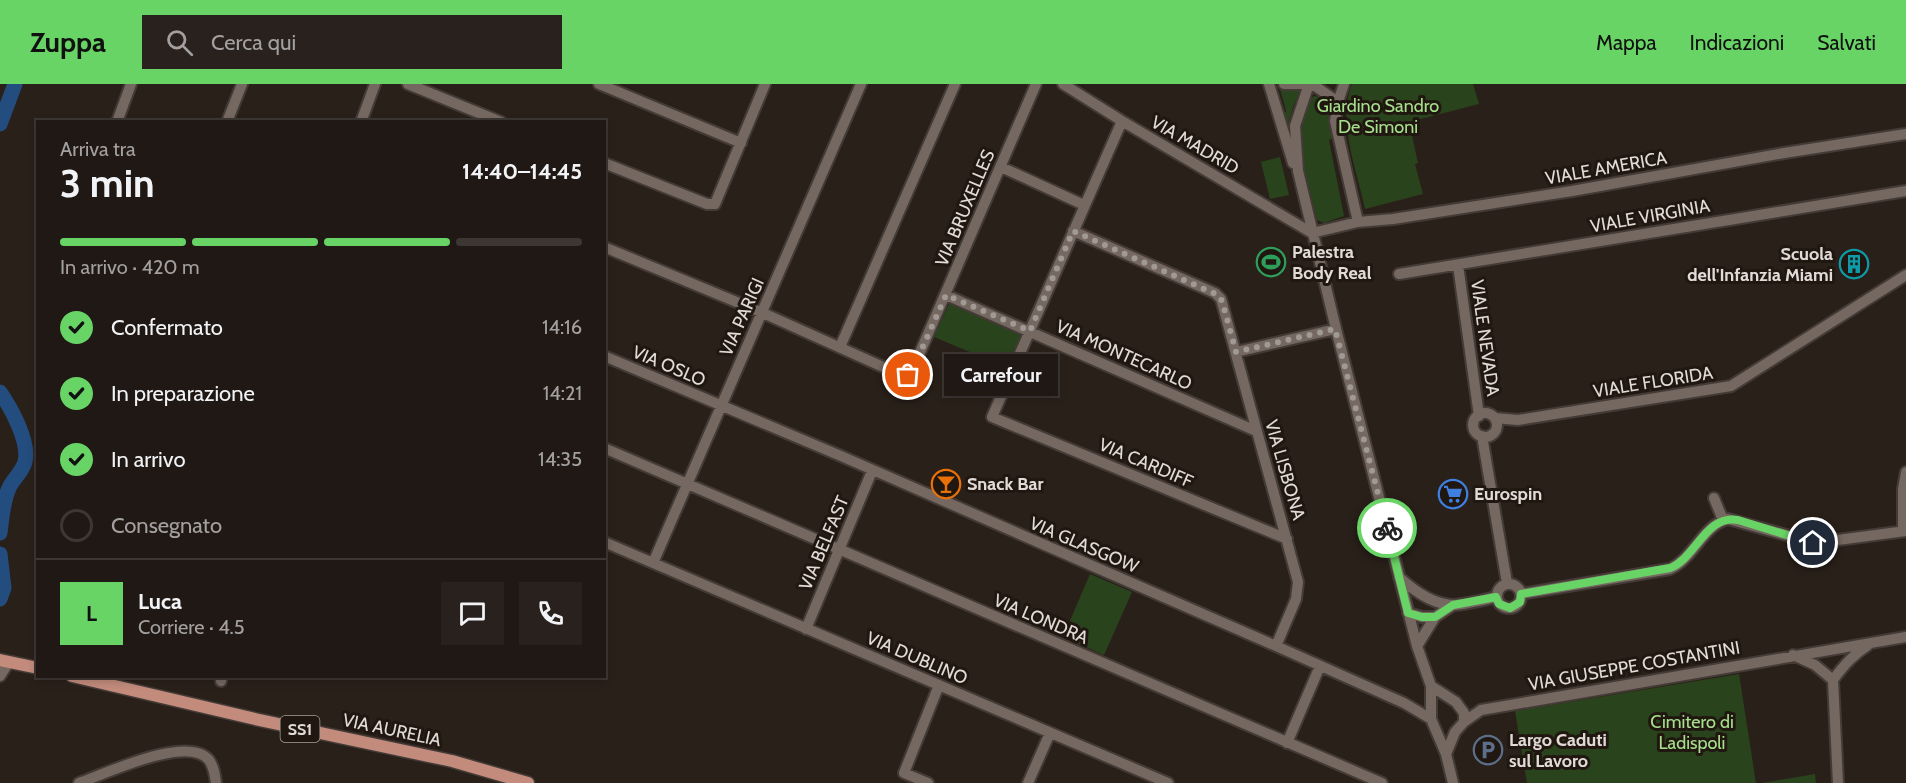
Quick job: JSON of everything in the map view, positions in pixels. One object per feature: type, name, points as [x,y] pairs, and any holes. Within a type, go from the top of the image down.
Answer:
[{"type":"main road","points":[[4,661],[36,668]]},
{"type":"main road","name":"VIA AURELIA","points":[[81,678],[255,719],[452,761],[528,783]]},
{"type":"street","points":[[118,120],[131,84]]},
{"type":"street","points":[[228,120],[242,84]]},
{"type":"street","points":[[362,120],[375,84]]},
{"type":"street","points":[[408,84],[496,120]]},
{"type":"street","points":[[599,84],[741,143]]},
{"type":"street","points":[[606,164],[714,205],[719,199],[765,84]]},
{"type":"street","name":"VIA PARIGI","points":[[653,563],[861,84]]},
{"type":"street","points":[[606,248],[840,347],[955,84]]},
{"type":"street","name":"VIA BRUXELLES","points":[[840,347],[901,375],[908,375],[912,371],[1036,84]]},
{"type":"street","name":"VIA MADRID","points":[[1063,84],[1312,233]]},
{"type":"street","points":[[1269,84],[1289,155],[1298,171]]},
{"type":"street","points":[[1284,84],[1301,84]]},
{"type":"street","points":[[1338,102],[1310,84],[1294,126],[1298,171],[1335,329],[1408,613],[1431,687],[1432,719],[1446,754],[1453,783]]},
{"type":"street","points":[[1344,84],[1338,102],[1336,124],[1358,222]]},
{"type":"street","points":[[1030,331],[1122,121]]},
{"type":"street","name":"VIALE AMERICA","points":[[1312,233],[1358,222],[1393,219],[1527,198],[1906,134]]},
{"type":"street","points":[[1001,166],[1084,205]]},
{"type":"street","name":"VIALE VIRGINIA","points":[[1399,274],[1906,191]]},
{"type":"street","name":"VIA LISBONA","points":[[1073,231],[1216,294],[1222,301],[1299,588],[1276,646]]},
{"type":"street","name":"VIALE NEVADA","points":[[1458,265],[1479,416]]},
{"type":"street","name":"VIALE FLORIDA","points":[[1495,418],[1518,420],[1731,386],[1906,275]]},
{"type":"street","name":"VIA MONTECARLO","points":[[946,295],[1256,431]]},
{"type":"street","points":[[1236,352],[1335,329]]},
{"type":"street","name":"VIA CARDIFF","points":[[1030,331],[992,417],[1287,539]]},
{"type":"street","name":"VIA OSLO","points":[[606,357],[721,406]]},
{"type":"street","name":"VIA GLASGOW","points":[[721,406],[1276,646],[1404,703],[1432,719]]},
{"type":"street","points":[[1490,434],[1477,434],[1474,426],[1479,416],[1485,414],[1495,418],[1497,423],[1490,434],[1485,456],[1507,583]]},
{"type":"street","name":"VIALE FLORIDA","points":[[1490,434],[1518,420]]},
{"type":"street","name":"VIA LONDRA","points":[[606,449],[1374,782]]},
{"type":"street","name":"VIA BELFAST","points":[[806,628],[872,471]]},
{"type":"street","points":[[1521,594],[1672,568],[1680,563],[1714,526],[1723,520],[1738,520],[1815,543],[1905,531],[1903,489],[1906,472]]},
{"type":"street","points":[[1714,498],[1723,520]]},
{"type":"street","name":"VIA DUBLINO","points":[[606,543],[1168,783]]},
{"type":"street","points":[[1399,577],[1410,587],[1432,600],[1453,605]]},
{"type":"street","points":[[1507,583],[1515,585],[1521,594],[1520,602],[1510,608],[1499,604],[1496,597],[1498,590],[1507,583]]},
{"type":"street","points":[[1417,646],[1435,617],[1453,605],[1496,597]]},
{"type":"street","points":[[1408,613],[1432,600]]},
{"type":"street","points":[[1408,613],[1422,617],[1435,617]]},
{"type":"street","name":"VIA GIUSEPPE COSTANTINI","points":[[1481,710],[1906,637]]},
{"type":"street","points":[[1838,783],[1833,680],[1856,652],[1873,642]]},
{"type":"street","points":[[1792,655],[1815,665],[1833,680]]},
{"type":"street","points":[[0,676],[4,661]]},
{"type":"street","points":[[1287,743],[1320,666]]},
{"type":"street","points":[[928,783],[904,773],[939,685]]},
{"type":"street","points":[[1431,687],[1456,703],[1464,713],[1464,722]]},
{"type":"street","points":[[1455,732],[1444,733],[1432,719],[1434,706],[1442,701],[1481,710]]},
{"type":"street","points":[[1446,754],[1455,732],[1464,722],[1481,710]]},
{"type":"street","points":[[1028,783],[1050,733]]},
{"type":"street","points":[[79,783],[147,758],[187,752],[200,754],[210,761],[216,783]]},
{"type":"green space","name":"Giardino Sandro De Simoni","points":[[1352,84],[1473,84],[1479,104],[1409,122],[1418,163],[1415,164],[1423,194],[1365,209],[1347,130],[1348,98]]},
{"type":"green space","points":[[1280,89],[1292,91],[1301,89],[1287,129],[1283,116],[1286,111]]},
{"type":"green space","points":[[1314,96],[1325,101],[1330,112],[1333,138],[1329,140],[1344,216],[1324,223],[1317,220],[1297,139],[1308,101]]},
{"type":"green space","points":[[1280,157],[1289,195],[1270,199],[1261,162]]},
{"type":"green space","points":[[950,302],[1023,335],[1008,368],[934,337]]},
{"type":"green space","points":[[1090,574],[1132,592],[1104,655],[1063,637]]},
{"type":"green space","name":"Cimitero di Ladispoli","points":[[1739,674],[1756,783],[1527,783],[1515,711]]},
{"type":"green space","name":"Cimitero di Ladispoli","points":[[1815,774],[1816,783],[1762,783]]},
{"type":"waterway","points":[[0,124],[15,84]]},
{"type":"waterway","points":[[0,392],[22,435],[26,454],[24,466],[10,486],[6,497],[0,533]]},
{"type":"waterway","points":[[0,554],[4,588],[0,599]]},
{"type":"way so far","points":[[908,375],[912,371],[946,295],[1030,331],[1073,231],[1218,295],[1222,301],[1236,352],[1335,329],[1387,528]]},
{"type":"place","name":"Palestra Body Real","points":[[1271,262]]},
{"type":"place","name":"Scuola dell'Infanzia Miami","points":[[1854,264]]},
{"type":"place","name":"Carrefour","points":[[908,375]]},
{"type":"place","name":"Snack Bar","points":[[946,484]]},
{"type":"place","name":"Eurospin","points":[[1453,494]]},
{"type":"place","name":"Largo Caduti sul Lavoro","points":[[1488,750]]},
{"type":"route","points":[[1387,528],[1408,613],[1422,617],[1435,617],[1453,605],[1496,597],[1499,604],[1510,608],[1520,602],[1521,594],[1665,570],[1684,560],[1715,525],[1725,519],[1738,520],[1813,543]]}]
